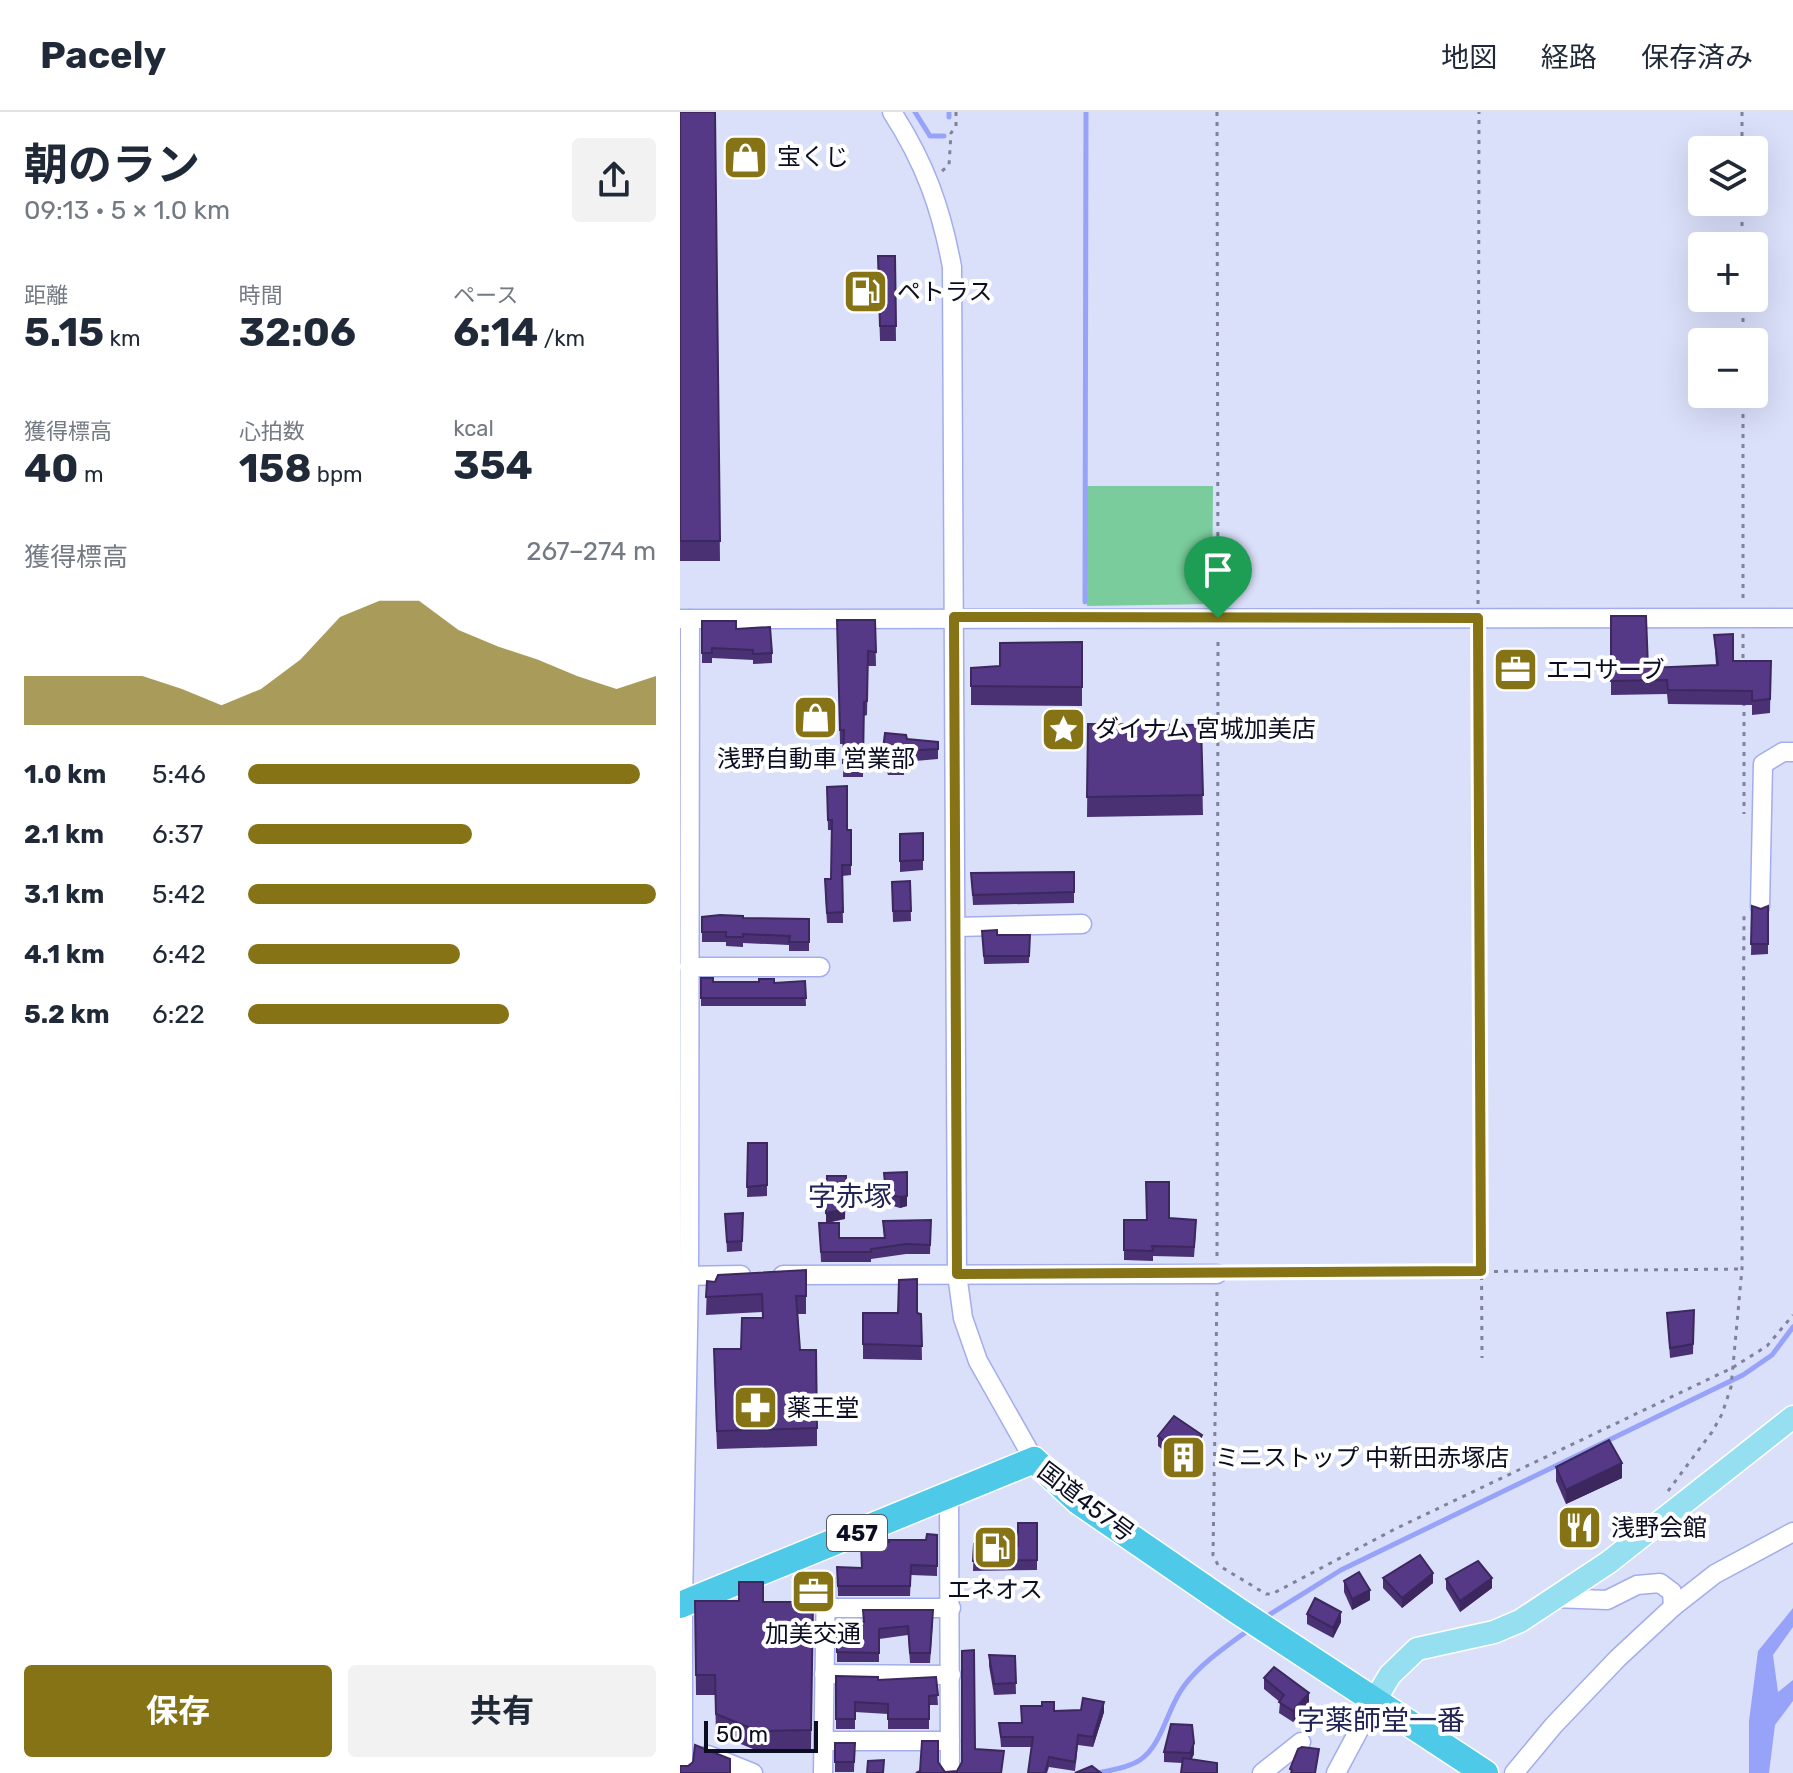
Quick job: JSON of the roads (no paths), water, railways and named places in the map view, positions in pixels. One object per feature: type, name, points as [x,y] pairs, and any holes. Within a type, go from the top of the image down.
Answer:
[{"type":"highway","name":"国道457号","points":[[681,1604],[1034,1460],[1078,1501],[1238,1611],[1485,1773]]},
{"type":"main road","points":[[1375,1700],[1390,1675],[1417,1649],[1494,1632],[1520,1621],[1609,1562],[1793,1417]]},
{"type":"street","points":[[892,112],[912,143],[930,181],[952,267],[957,1274],[963,1318],[978,1361],[1034,1460]]},
{"type":"street","points":[[683,1773],[681,1604],[689,967],[685,619],[1793,618]]},
{"type":"street","points":[[1752,910],[1763,764],[1783,752],[1793,752]]},
{"type":"street","points":[[956,927],[1082,924]]},
{"type":"street","points":[[689,967],[820,967]]},
{"type":"street","points":[[684,1276],[1217,1274]]},
{"type":"street","points":[[949,1495],[950,1773]]},
{"type":"street","points":[[1514,1773],[1554,1725],[1618,1658],[1673,1607],[1715,1574],[1793,1532]]},
{"type":"street","points":[[823,1773],[826,1582]]},
{"type":"street","points":[[1553,1598],[1607,1600],[1637,1585],[1660,1583],[1672,1592],[1673,1607]]},
{"type":"street","points":[[825,1608],[951,1608]]},
{"type":"street","points":[[824,1674],[951,1675]]},
{"type":"street","points":[[1336,1773],[1375,1700]]},
{"type":"street","points":[[824,1741],[950,1741]]},
{"type":"street","points":[[1262,1773],[1301,1742]]},
{"type":"street","points":[[682,1744],[753,1773]]},
{"type":"water","points":[[1793,1608],[1793,1627],[1773,1655],[1778,1692],[1793,1680],[1793,1701],[1775,1725],[1769,1773],[1749,1773],[1749,1721],[1758,1651]]},
{"type":"waterway","points":[[915,112],[930,136],[944,136]]},
{"type":"waterway","points":[[949,112],[949,117]]},
{"type":"waterway","points":[[1085,602],[1086,112]]},
{"type":"waterway","points":[[1264,1618],[1341,1570],[1743,1375],[1772,1355],[1793,1327]]},
{"type":"waterway","points":[[1098,1773],[1130,1765],[1148,1753],[1178,1695],[1191,1678],[1250,1629]]},
{"type":"place","name":"宝くじ","points":[[746,157]]},
{"type":"place","name":"ペトラス","points":[[866,292]]},
{"type":"place","name":"エコサーブ","points":[[1515,670]]},
{"type":"place","name":"浅野自動車 営業部","points":[[816,717]]},
{"type":"place","name":"ダイナム 宮城加美店","points":[[1064,729]]},
{"type":"place","name":"薬王堂","points":[[756,1408]]},
{"type":"place","name":"ミニストップ 中新田赤塚店","points":[[1184,1458]]},
{"type":"place","name":"浅野会館","points":[[1580,1528]]},
{"type":"place","name":"エネオス","points":[[995,1548]]},
{"type":"place","name":"加美交通","points":[[813,1592]]},
{"type":"district","name":"字赤塚","points":[[850,1196]]},
{"type":"district","name":"字薬師堂一番","points":[[1381,1720]]}]
